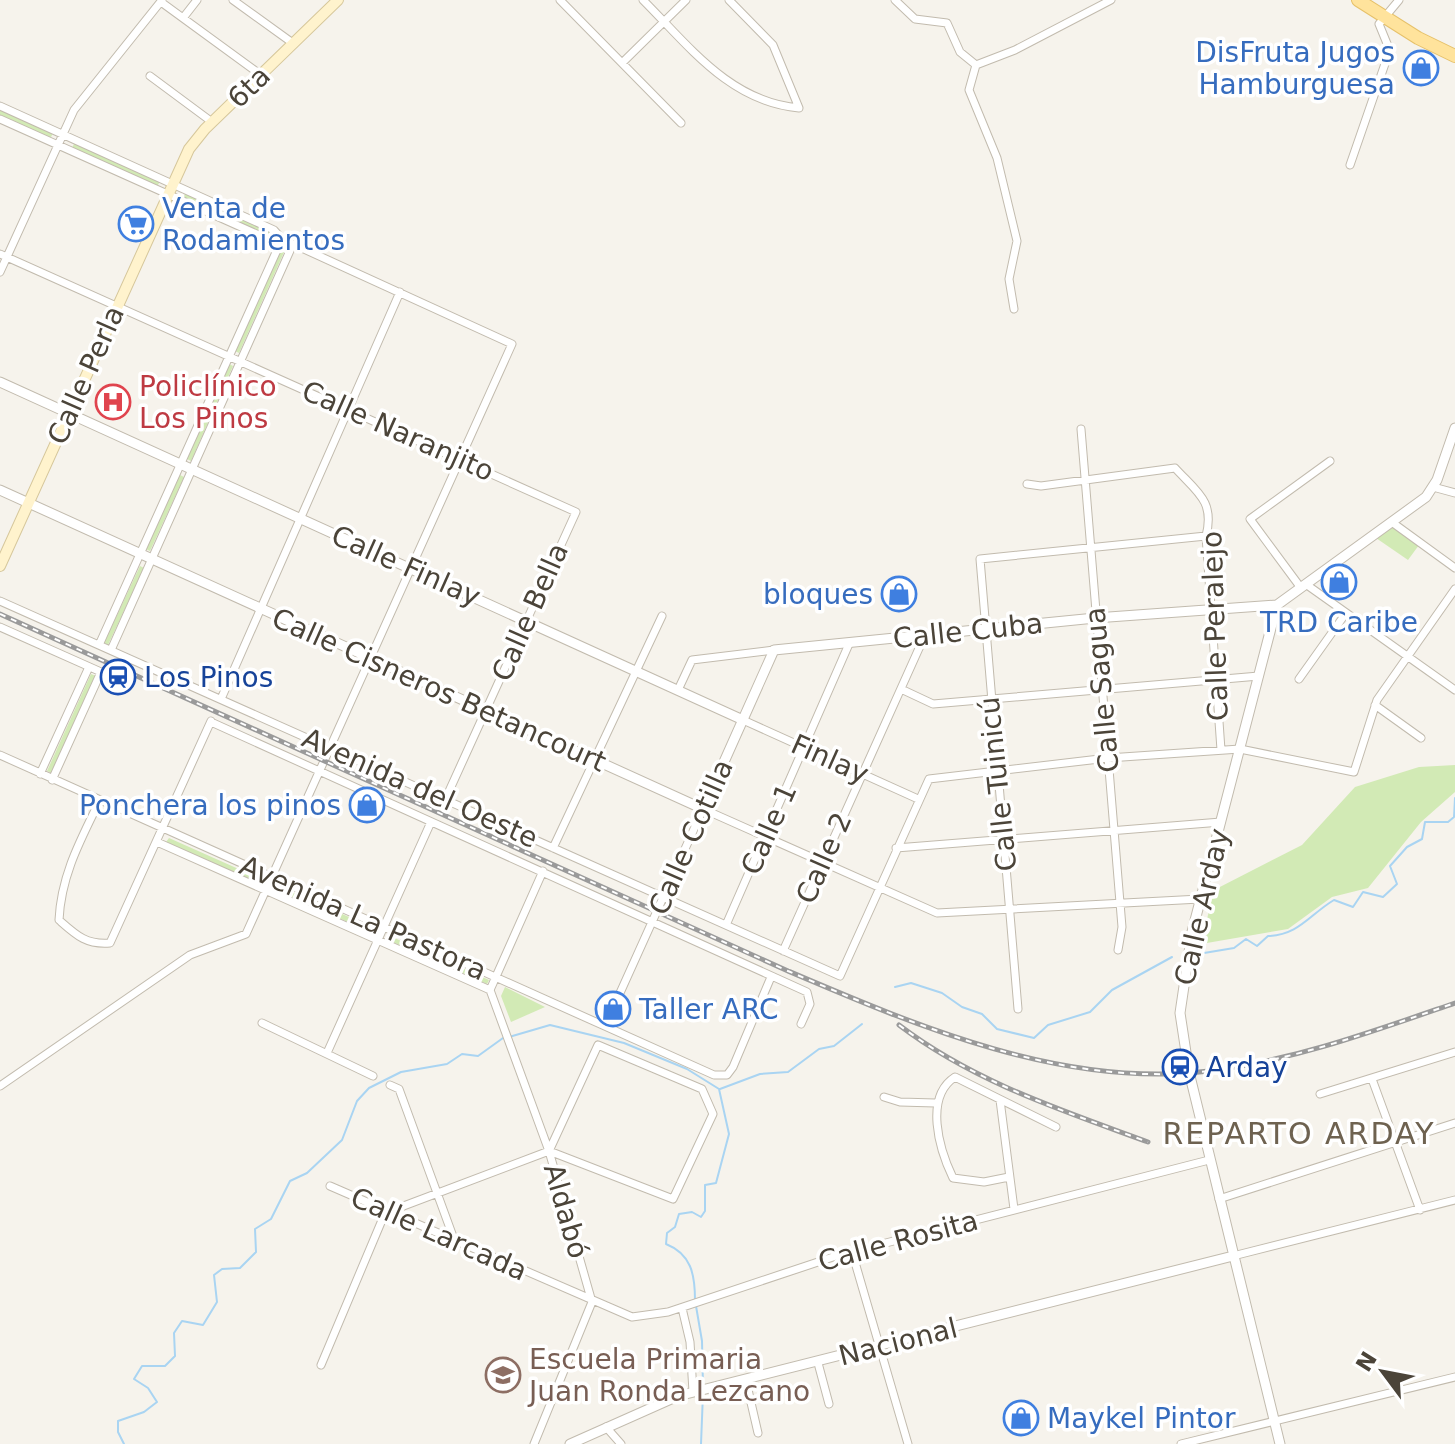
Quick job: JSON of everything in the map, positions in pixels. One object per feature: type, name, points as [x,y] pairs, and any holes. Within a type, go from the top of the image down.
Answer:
[{"type":"main road","name":"6ta","points":[[169,188],[189,149],[212,122],[338,0]]},
{"type":"main road","points":[[1358,0],[1455,56]]},
{"type":"main road","name":"Calle Perla","points":[[0,566],[169,188]]},
{"type":"street","points":[[183,18],[197,0]]},
{"type":"street","points":[[233,0],[294,44]]},
{"type":"street","points":[[560,0],[681,123]]},
{"type":"street","points":[[643,0],[736,89],[767,103],[799,108],[773,45],[729,0]]},
{"type":"street","points":[[622,63],[686,0]]},
{"type":"street","points":[[895,0],[915,19],[945,21],[964,58],[976,65]]},
{"type":"street","points":[[976,65],[1015,50],[1111,0]]},
{"type":"street","points":[[1350,165],[1387,58],[1388,46],[1379,24],[1399,0]]},
{"type":"street","points":[[0,272],[3,255],[74,110],[162,1],[261,75]]},
{"type":"street","points":[[976,65],[969,90],[997,158],[1017,241],[1009,279],[1014,309]]},
{"type":"street","points":[[150,76],[212,122]]},
{"type":"street","points":[[0,106],[169,188]]},
{"type":"street","points":[[0,119],[274,230],[282,239],[512,344],[246,934],[190,955],[0,1086]]},
{"type":"street","points":[[99,645],[282,239]]},
{"type":"street","points":[[111,650],[293,244]]},
{"type":"street","name":"Calle Naranjito","points":[[3,255],[576,512]]},
{"type":"street","points":[[221,699],[400,292]]},
{"type":"street","points":[[0,382],[68,413]]},
{"type":"street","name":"Calle Finlay","points":[[68,413],[743,720]]},
{"type":"street","points":[[1277,605],[1393,523],[1433,487],[1455,428]]},
{"type":"street","name":"Calle Sagua","points":[[1081,429],[1122,927],[1118,950]]},
{"type":"street","points":[[1330,461],[1250,519],[1304,586],[1455,690]]},
{"type":"street","name":"Calle Peralejo","points":[[1084,482],[1175,468],[1207,503],[1211,517],[1206,536],[1221,750]]},
{"type":"street","points":[[1027,484],[1041,486],[1084,482]]},
{"type":"street","points":[[1433,487],[1455,493]]},
{"type":"street","name":"Calle Cisneros Betancourt","points":[[0,490],[260,611],[937,913],[1200,899]]},
{"type":"street","name":"Calle Bella","points":[[445,800],[576,512]]},
{"type":"street","points":[[1393,523],[1455,568]]},
{"type":"street","points":[[1090,550],[1206,536]]},
{"type":"street","name":"Calle Tuinicú","points":[[1018,1009],[1011,910],[995,770],[980,559],[1090,550]]},
{"type":"street","points":[[879,887],[929,779],[1108,758],[1240,749],[1354,772],[1375,705],[1455,589]]},
{"type":"street","name":"Avenida del Oeste","points":[[0,601],[840,976],[879,887]]},
{"type":"street","name":"Calle Cuba","points":[[678,690],[692,660],[1095,618],[1277,605]]},
{"type":"street","name":"Calle Arday","points":[[1277,605],[1200,899],[1180,1013],[1189,1072],[1209,1160],[1280,1444]]},
{"type":"street","points":[[1299,679],[1346,613]]},
{"type":"street","points":[[553,848],[662,616]]},
{"type":"street","points":[[0,627],[101,672],[52,780]]},
{"type":"street","name":"Calle 2","points":[[783,951],[925,635]]},
{"type":"street","name":"Calle 1","points":[[726,925],[849,644]]},
{"type":"street","name":"Calle Cotilla","points":[[606,1024],[774,650]]},
{"type":"street","points":[[40,774],[89,667]]},
{"type":"street","points":[[901,689],[933,704],[1259,676]]},
{"type":"street","points":[[1375,705],[1421,738]]},
{"type":"street","name":"Finlay","points":[[743,720],[918,799]]},
{"type":"street","name":"Avenida del Oeste","points":[[162,830],[211,721],[807,992],[810,1004],[801,1024]]},
{"type":"street","name":"Avenida La Pastora","points":[[0,755],[99,802],[606,1024],[714,1075],[727,1075],[771,977]]},
{"type":"street","points":[[99,802],[60,892],[59,920],[79,938],[94,945],[110,943],[162,830]]},
{"type":"street","points":[[327,1053],[431,822]]},
{"type":"street","points":[[896,848],[1004,842],[1221,822]]},
{"type":"street","name":"Avenida La Pastora","points":[[157,842],[490,990]]},
{"type":"street","points":[[490,990],[543,871]]},
{"type":"street","name":"Aldabó","points":[[490,990],[549,1151],[592,1302]]},
{"type":"street","points":[[262,1023],[373,1076]]},
{"type":"street","points":[[321,1365],[385,1213],[549,1151],[673,1199],[713,1114],[702,1089],[598,1045],[549,1151]]},
{"type":"street","points":[[1320,1094],[1455,1052]]},
{"type":"street","points":[[1009,1177],[984,1182],[953,1178],[935,1103],[945,1084],[955,1077],[1056,1127]]},
{"type":"street","points":[[1372,1079],[1420,1210]]},
{"type":"street","points":[[390,1085],[399,1089],[455,1242]]},
{"type":"street","points":[[884,1097],[900,1102],[935,1103]]},
{"type":"street","points":[[1000,1100],[1014,1209]]},
{"type":"street","points":[[1219,1199],[1455,1123]]},
{"type":"street","name":"Calle Rosita","points":[[592,1302],[632,1317],[686,1306],[852,1252],[1209,1160]]},
{"type":"street","name":"Calle Larcada","points":[[330,1186],[385,1213],[592,1302]]},
{"type":"street","points":[[1233,1256],[1455,1200]]},
{"type":"street","points":[[852,1252],[908,1444]]},
{"type":"street","name":"Nacional","points":[[570,1444],[696,1391],[818,1363],[1233,1256]]},
{"type":"street","points":[[534,1444],[592,1302]]},
{"type":"street","points":[[686,1306],[696,1391]]},
{"type":"street","points":[[818,1363],[829,1404]]},
{"type":"street","points":[[1181,1444],[1455,1377]]},
{"type":"street","points":[[746,1381],[758,1433]]},
{"type":"street","points":[[606,1427],[621,1444]]},
{"type":"green space","points":[[0,108],[53,133],[50,139],[0,116]]},
{"type":"green space","points":[[75,142],[160,181],[157,187],[72,148]]},
{"type":"green space","points":[[186,192],[271,231],[268,237],[183,198]]},
{"type":"green space","points":[[281,248],[285,250],[239,353],[235,351]]},
{"type":"green space","points":[[229,364],[233,366],[191,461],[187,459]]},
{"type":"green space","points":[[180,475],[184,477],[150,551],[146,549]]},
{"type":"green space","points":[[1392,526],[1419,545],[1408,560],[1376,538]]},
{"type":"green space","points":[[140,566],[144,568],[108,645],[104,643]]},
{"type":"green space","points":[[91,674],[96,676],[52,773],[47,771]]},
{"type":"green space","points":[[1455,765],[1455,792],[1421,822],[1368,888],[1332,897],[1288,929],[1201,944],[1214,890],[1302,845],[1355,787],[1419,767]]},
{"type":"green space","points":[[169,838],[263,880],[262,885],[166,842]]},
{"type":"green space","points":[[279,886],[376,929],[374,934],[277,890]]},
{"type":"green space","points":[[390,936],[489,980],[487,984],[388,940]]},
{"type":"green space","points":[[505,987],[545,1007],[511,1022],[501,996]]},
{"type":"waterway","points":[[1198,954],[1234,948],[1246,939],[1257,946],[1268,936],[1296,928],[1334,900],[1353,907],[1363,892],[1383,897],[1397,884],[1390,866],[1407,847],[1422,839],[1425,822],[1448,822],[1454,817],[1455,798]]},
{"type":"waterway","points":[[895,987],[911,983],[942,993],[962,1007],[982,1014],[997,1029],[1034,1038],[1048,1025],[1090,1012],[1112,990],[1172,957]]},
{"type":"waterway","points":[[720,1089],[760,1074],[788,1072],[819,1049],[834,1046],[862,1024]]},
{"type":"waterway","points":[[509,1037],[550,1025],[624,1043],[687,1069],[719,1089],[729,1134],[716,1183],[705,1185],[705,1211],[701,1217],[692,1212],[679,1214],[675,1227],[667,1233],[666,1244],[681,1253],[690,1266],[695,1300]]},
{"type":"waterway","points":[[124,1444],[118,1432],[118,1421],[144,1412],[157,1402],[148,1388],[134,1379],[142,1366],[165,1366],[175,1356],[174,1333],[182,1321],[203,1325],[217,1302],[214,1275],[222,1269],[240,1268],[256,1252],[255,1229],[271,1219],[290,1181],[307,1173],[342,1140],[357,1101],[369,1088],[401,1072],[447,1064],[462,1054],[478,1056],[503,1038]]},
{"type":"waterway","points":[[696,1306],[702,1341],[703,1387]]},
{"type":"waterway","points":[[701,1444],[703,1393]]},
{"type":"railway","points":[[0,614],[788,971],[940,1032],[992,1048],[1046,1062],[1100,1071],[1155,1074],[1209,1071],[1303,1052],[1455,1003]]},
{"type":"railway","points":[[899,1025],[957,1063],[988,1079],[1148,1142]]},
{"type":"place","name":"DisFruta Jugos Hamburguesa","points":[[1421,68]]},
{"type":"place","name":"Venta de Rodamientos","points":[[136,224]]},
{"type":"place","name":"Policlínico Los Pinos","points":[[113,402]]},
{"type":"place","name":"TRD Caribe","points":[[1339,582]]},
{"type":"place","name":"bloques","points":[[899,594]]},
{"type":"place","name":"Los Pinos","points":[[118,677]]},
{"type":"place","name":"Ponchera los pinos","points":[[367,805]]},
{"type":"place","name":"Taller ARC","points":[[613,1009]]},
{"type":"place","name":"Arday","points":[[1180,1067]]},
{"type":"place","name":"Escuela Primaria Juan Ronda Lezcano","points":[[503,1375]]},
{"type":"place","name":"Maykel Pintor","points":[[1021,1418]]},
{"type":"district","name":"REPARTO ARDAY","points":[[1299,1133]]}]
